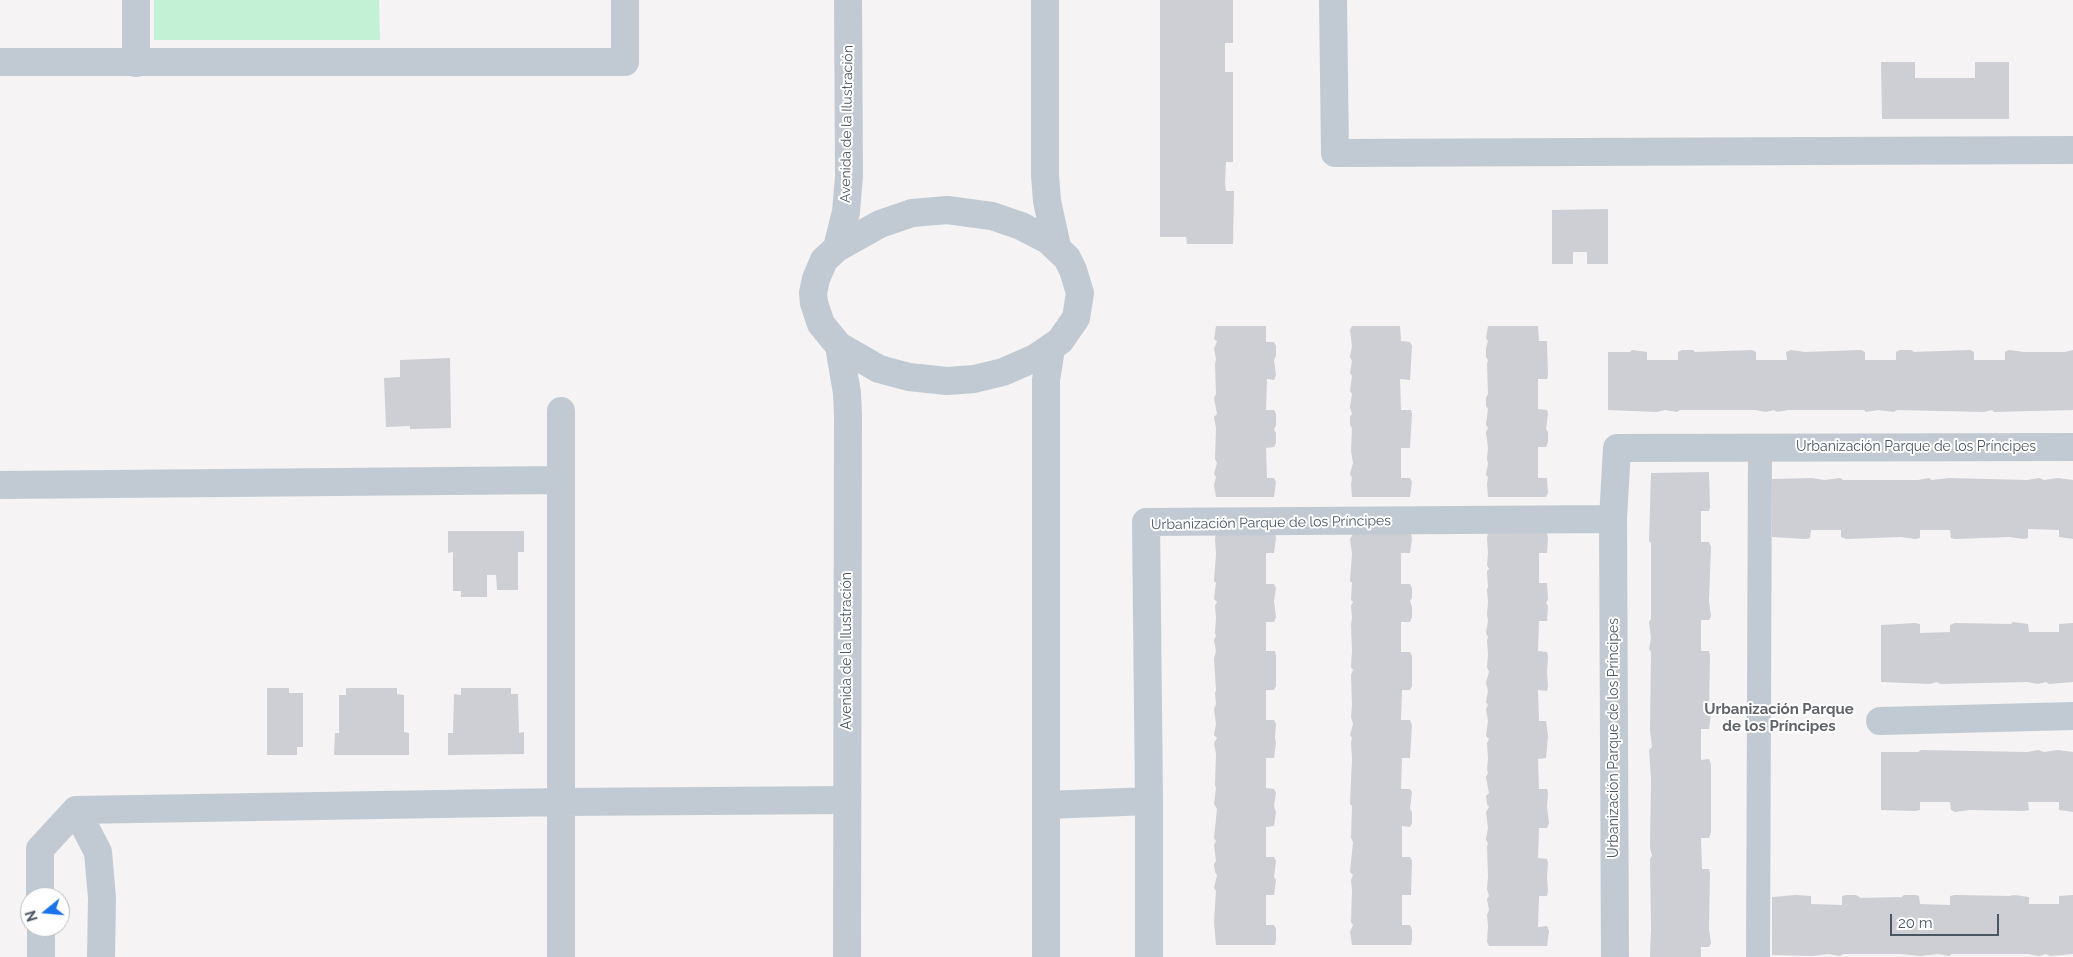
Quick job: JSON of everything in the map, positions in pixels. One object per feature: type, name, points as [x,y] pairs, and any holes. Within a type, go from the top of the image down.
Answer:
[{"type":"street","points":[[136,0],[136,63]]},
{"type":"street","points":[[0,62],[624,62],[625,0]]},
{"type":"street","name":"Avenida de la Ilustración","points":[[837,248],[846,212],[849,176],[848,0]]},
{"type":"street","points":[[1045,0],[1045,174],[1047,201],[1057,247]]},
{"type":"street","points":[[1332,0],[1335,153],[2073,150]]},
{"type":"street","points":[[947,210],[980,214],[1005,220],[1037,234],[1057,247],[1073,270],[1080,293],[1076,318],[1060,341],[1051,349],[1019,366],[974,379],[947,382],[909,377],[879,368],[857,358],[838,346],[821,324],[814,303],[819,270],[824,260],[837,248],[864,231],[898,217],[928,211],[947,210]]},
{"type":"street","name":"Avenida de la Ilustración","points":[[838,346],[847,392],[848,415],[847,957]]},
{"type":"street","points":[[1046,957],[1046,380],[1051,349]]},
{"type":"street","points":[[561,411],[561,957]]},
{"type":"street","name":"Urbanización Parque de los Príncipes","points":[[1615,957],[1613,519],[1617,448],[2073,447]]},
{"type":"street","points":[[1758,957],[1760,448]]},
{"type":"street","points":[[0,485],[561,480]]},
{"type":"street","name":"Urbanización Parque de los Príncipes","points":[[1148,957],[1149,801],[1146,522],[1613,519]]},
{"type":"street","points":[[1880,721],[2073,716]]},
{"type":"street","points":[[40,887],[40,849],[76,810],[562,802],[847,800]]},
{"type":"street","points":[[1047,805],[1149,801]]},
{"type":"street","points":[[76,810],[98,852],[102,898],[102,957]]},
{"type":"street","points":[[41,937],[41,957]]},
{"type":"green space","points":[[154,0],[379,0],[380,40],[154,40]]},
{"type":"building","points":[[1160,0],[1233,0],[1233,43],[1225,43],[1225,72],[1233,72],[1233,162],[1226,162],[1225,183],[1226,191],[1234,191],[1233,244],[1187,244],[1186,237],[1160,237]]},
{"type":"building","points":[[1881,62],[1915,62],[1915,78],[1975,78],[1975,62],[2009,62],[2009,119],[1882,119]]},
{"type":"building","points":[[1608,209],[1608,264],[1587,264],[1587,252],[1573,252],[1573,264],[1552,264],[1552,210]]},
{"type":"building","points":[[1216,326],[1266,326],[1266,342],[1274,342],[1276,346],[1274,360],[1276,375],[1274,380],[1267,379],[1266,410],[1274,410],[1276,414],[1274,430],[1276,433],[1276,443],[1274,447],[1266,448],[1267,478],[1274,478],[1276,482],[1274,497],[1216,497],[1214,485],[1216,477],[1214,474],[1217,463],[1215,459],[1216,428],[1214,417],[1217,414],[1214,398],[1216,394],[1216,359],[1214,349],[1217,341],[1214,339]]},
{"type":"building","points":[[1352,326],[1400,326],[1401,341],[1410,342],[1412,346],[1410,380],[1400,379],[1401,410],[1411,410],[1412,414],[1410,448],[1401,448],[1401,478],[1410,478],[1412,482],[1410,497],[1352,497],[1352,478],[1350,474],[1353,463],[1350,417],[1352,414],[1350,407],[1352,394],[1350,391],[1352,376],[1350,373],[1352,361],[1350,357],[1352,346],[1350,330]]},
{"type":"building","points":[[1488,326],[1538,326],[1539,341],[1547,341],[1548,375],[1547,379],[1538,379],[1538,409],[1547,410],[1548,414],[1546,429],[1548,432],[1548,442],[1546,447],[1538,447],[1538,478],[1547,478],[1548,493],[1546,497],[1488,497],[1488,477],[1486,475],[1488,448],[1486,432],[1488,428],[1486,425],[1488,409],[1486,398],[1488,394],[1488,360],[1486,348],[1488,341],[1486,338]]},
{"type":"building","points":[[1632,350],[1647,352],[1647,360],[1678,360],[1678,352],[1682,350],[1693,350],[1695,352],[1752,350],[1756,352],[1756,360],[1787,360],[1786,352],[1791,350],[1805,352],[1861,350],[1865,352],[1865,360],[1896,360],[1896,352],[1900,350],[1911,350],[1914,352],[1970,350],[1974,352],[1974,360],[2005,360],[2005,352],[2009,350],[2065,352],[2073,350],[2073,410],[1994,412],[1992,410],[1984,412],[1897,410],[1894,412],[1878,410],[1866,412],[1864,410],[1788,410],[1777,412],[1774,410],[1766,412],[1755,410],[1680,410],[1677,412],[1665,410],[1657,412],[1608,410],[1608,352],[1630,352]]},
{"type":"building","points":[[450,358],[451,428],[410,429],[410,426],[386,427],[384,378],[400,377],[400,360]]},
{"type":"building","points":[[1709,472],[1710,507],[1709,511],[1701,511],[1701,542],[1709,542],[1711,547],[1709,601],[1711,616],[1709,620],[1701,620],[1701,651],[1709,651],[1710,655],[1709,710],[1711,714],[1709,729],[1701,729],[1701,760],[1709,759],[1711,764],[1711,833],[1709,838],[1701,838],[1702,869],[1709,869],[1710,873],[1709,929],[1711,943],[1709,947],[1701,947],[1701,957],[1650,957],[1650,859],[1652,856],[1650,848],[1651,779],[1649,750],[1652,747],[1650,730],[1651,652],[1649,649],[1651,638],[1649,622],[1651,619],[1651,543],[1649,541],[1651,473]]},
{"type":"building","points":[[1812,478],[1824,480],[1840,478],[1843,480],[1918,480],[1929,478],[1932,480],[1949,478],[2027,480],[2039,478],[2044,480],[2058,478],[2073,480],[2073,539],[2059,537],[2059,530],[2028,529],[2028,538],[2024,539],[2009,537],[1955,539],[1951,538],[1950,530],[1920,530],[1920,538],[1915,539],[1901,537],[1846,539],[1841,537],[1841,530],[1811,530],[1810,538],[1806,539],[1772,537],[1772,479]]},
{"type":"building","points":[[448,531],[524,531],[524,552],[518,552],[518,590],[497,590],[496,575],[487,575],[487,597],[461,597],[461,591],[453,591],[453,552],[448,553]]},
{"type":"building","points":[[1275,533],[1274,553],[1266,553],[1266,584],[1274,584],[1276,588],[1274,601],[1276,617],[1274,622],[1266,622],[1266,651],[1275,651],[1276,686],[1274,690],[1266,690],[1266,720],[1274,720],[1276,724],[1276,743],[1274,758],[1266,758],[1266,788],[1274,789],[1276,793],[1274,806],[1276,812],[1274,826],[1266,827],[1266,857],[1274,857],[1276,861],[1274,877],[1276,880],[1274,895],[1266,895],[1266,925],[1274,925],[1276,940],[1275,945],[1216,945],[1214,922],[1216,891],[1214,888],[1217,875],[1214,864],[1216,861],[1214,845],[1216,841],[1214,838],[1217,809],[1214,804],[1216,754],[1214,743],[1217,738],[1214,735],[1216,724],[1214,709],[1216,690],[1214,658],[1216,651],[1214,640],[1216,636],[1215,606],[1217,602],[1214,599],[1216,583],[1214,581],[1215,538],[1216,535]]},
{"type":"building","points":[[1411,533],[1410,553],[1401,553],[1401,584],[1410,584],[1412,588],[1412,598],[1410,601],[1412,617],[1410,622],[1401,622],[1401,652],[1410,652],[1412,656],[1412,686],[1410,690],[1402,690],[1401,720],[1410,720],[1412,725],[1410,758],[1402,758],[1401,789],[1410,789],[1412,792],[1410,809],[1412,812],[1412,823],[1410,827],[1402,826],[1402,857],[1410,857],[1412,861],[1411,895],[1402,895],[1402,925],[1410,925],[1412,940],[1411,945],[1352,945],[1350,932],[1353,925],[1351,922],[1351,880],[1353,875],[1350,872],[1353,842],[1351,838],[1352,806],[1350,804],[1352,738],[1350,735],[1353,724],[1351,717],[1351,675],[1353,670],[1351,667],[1351,606],[1353,602],[1351,600],[1352,583],[1350,581],[1352,554],[1350,539],[1353,534]]},
{"type":"building","points":[[1488,533],[1547,533],[1548,538],[1547,553],[1539,553],[1539,583],[1547,583],[1548,599],[1546,603],[1548,606],[1547,621],[1539,621],[1538,651],[1547,652],[1548,656],[1547,691],[1538,690],[1539,721],[1546,721],[1548,736],[1546,758],[1538,759],[1539,789],[1547,789],[1548,793],[1549,823],[1547,828],[1539,828],[1538,858],[1547,859],[1548,863],[1548,891],[1547,896],[1539,896],[1538,927],[1547,926],[1549,931],[1547,946],[1489,946],[1487,942],[1487,915],[1489,910],[1487,899],[1489,896],[1487,889],[1488,844],[1486,839],[1488,828],[1486,812],[1489,807],[1486,796],[1489,793],[1486,777],[1488,773],[1487,743],[1489,739],[1486,736],[1488,721],[1486,709],[1488,705],[1486,702],[1488,691],[1486,683],[1489,672],[1487,667],[1488,637],[1486,633],[1488,621]]},
{"type":"building","points":[[2013,622],[2028,624],[2029,632],[2059,632],[2059,624],[2073,623],[2073,682],[2049,684],[2046,682],[2038,684],[2027,682],[1940,684],[1937,682],[1930,684],[1881,682],[1881,625],[1920,624],[1920,633],[1950,632],[1950,625],[1955,623],[2011,624]]},
{"type":"building","points":[[267,688],[289,688],[289,693],[303,693],[303,747],[297,747],[297,755],[267,755]]},
{"type":"building","points":[[346,688],[397,688],[397,694],[404,695],[404,732],[409,733],[409,755],[334,755],[335,733],[339,733],[339,695],[346,695]]},
{"type":"building","points":[[461,688],[511,688],[511,694],[518,694],[519,733],[524,732],[524,754],[448,755],[448,733],[453,733],[454,694],[461,695]]},
{"type":"building","points":[[1921,750],[2027,752],[2038,750],[2044,752],[2058,750],[2073,752],[2073,812],[2059,810],[2059,802],[2028,802],[2029,810],[2024,811],[1970,810],[1955,812],[1951,810],[1950,802],[1920,802],[1920,810],[1915,811],[1881,810],[1881,752],[1918,752]]},
{"type":"building","points":[[1846,895],[1856,895],[1861,898],[1900,898],[1904,895],[1916,895],[1919,896],[1920,904],[1950,905],[1950,896],[1955,895],[2014,895],[2029,897],[2029,904],[2059,904],[2059,896],[2073,895],[2073,954],[2050,956],[2046,954],[2039,956],[2028,954],[1952,954],[1949,956],[1938,954],[1921,956],[1900,954],[1843,954],[1840,956],[1829,954],[1812,956],[1772,955],[1772,897],[1811,896],[1811,904],[1842,905],[1842,896]]},
{"type":"district","name":"Urbanización Parque de los Príncipes","points":[[1779,718]]}]
